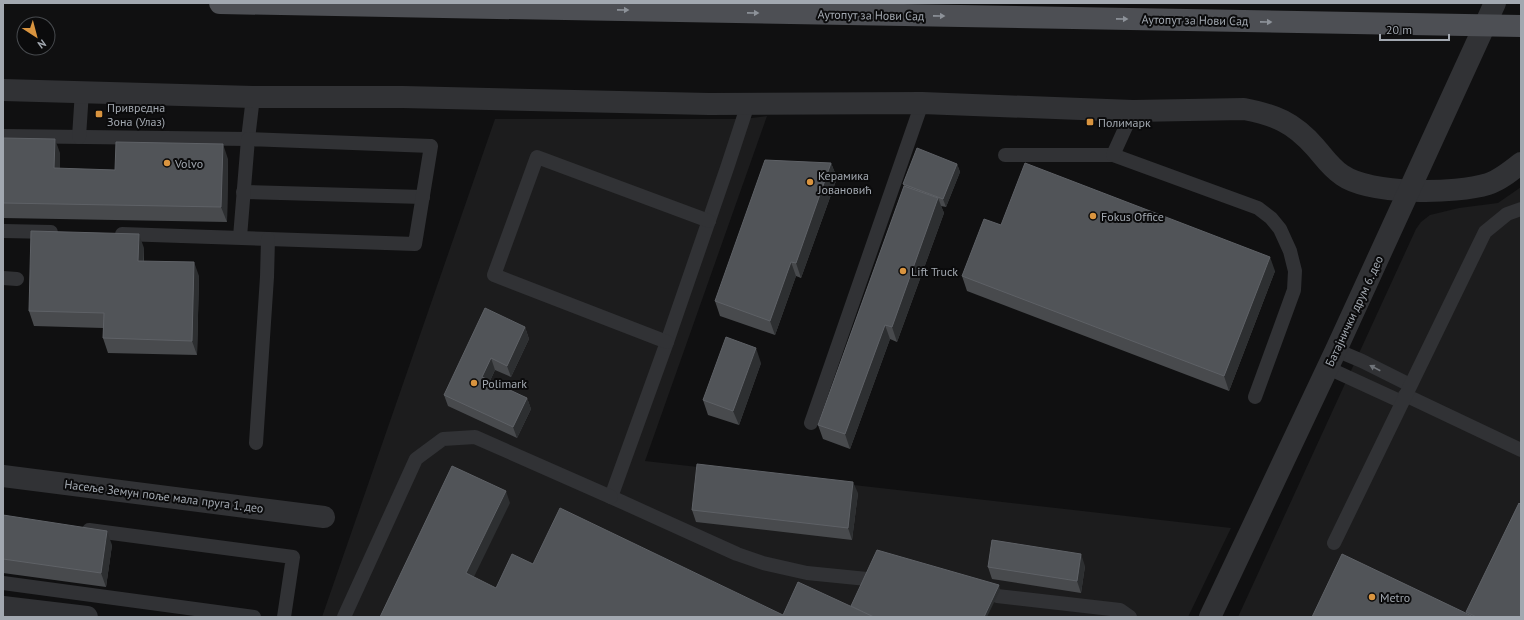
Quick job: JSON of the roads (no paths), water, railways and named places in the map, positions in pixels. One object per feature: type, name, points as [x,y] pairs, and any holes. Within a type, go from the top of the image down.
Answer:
[{"type":"main road","name":"Аутопут за Нови Сад","points":[[220,3],[1521,26]]},
{"type":"street","name":"Батајнички друм 6. део","points":[[1210,617],[1332,359],[1495,3]]},
{"type":"street","points":[[3,90],[82,91],[253,97],[404,97],[701,104],[922,103],[1133,111],[1244,109],[1260,112],[1291,124],[1342,175],[1359,184],[1375,188],[1451,190],[1478,187],[1497,180],[1521,163]]},
{"type":"street","name":"Насеље Земун поље мала пруга 1. део","points":[[3,476],[324,517]]},
{"type":"street","points":[[3,607],[87,617]]},
{"type":"lane","points":[[79,137],[82,91]]},
{"type":"lane","points":[[240,237],[253,97]]},
{"type":"lane","points":[[811,423],[922,103]]},
{"type":"lane","points":[[611,497],[667,342],[748,104]]},
{"type":"lane","points":[[1113,155],[1133,111]]},
{"type":"lane","points":[[3,136],[248,139],[431,146],[415,244],[240,237],[106,234]]},
{"type":"lane","points":[[1005,155],[1113,155],[1258,208],[1271,218],[1280,229],[1290,251],[1295,271],[1294,290],[1255,397]]},
{"type":"lane","points":[[667,342],[494,275],[537,157],[709,221]]},
{"type":"lane","points":[[243,192],[423,197]]},
{"type":"lane","points":[[1334,543],[1485,232],[1506,214],[1521,209]]},
{"type":"lane","points":[[4,231],[66,233]]},
{"type":"lane","points":[[256,443],[268,277],[268,238]]},
{"type":"lane","points":[[3,278],[17,280]]},
{"type":"lane","points":[[1332,359],[1362,361],[1406,394]]},
{"type":"lane","points":[[1332,359],[1521,450]]},
{"type":"lane","points":[[344,617],[416,459],[443,439],[475,437],[737,554],[764,563],[807,573],[867,579]]},
{"type":"lane","points":[[74,528],[293,558],[284,617]]},
{"type":"lane","points":[[3,583],[254,617]]},
{"type":"lane","points":[[997,596],[1120,610],[1130,617]]},
{"type":"place","name":"Привредна Зона (Улаз)","points":[[99,114]]},
{"type":"place","name":"Полимарк","points":[[1090,122]]},
{"type":"place","name":"Volvo","points":[[167,163]]},
{"type":"place","name":"Керамика Јовановић","points":[[810,182]]},
{"type":"place","name":"Fokus Office","points":[[1093,216]]},
{"type":"place","name":"Lift Truck","points":[[903,271]]},
{"type":"place","name":"Polimark","points":[[474,383]]},
{"type":"place","name":"Metro","points":[[1372,597]]}]
